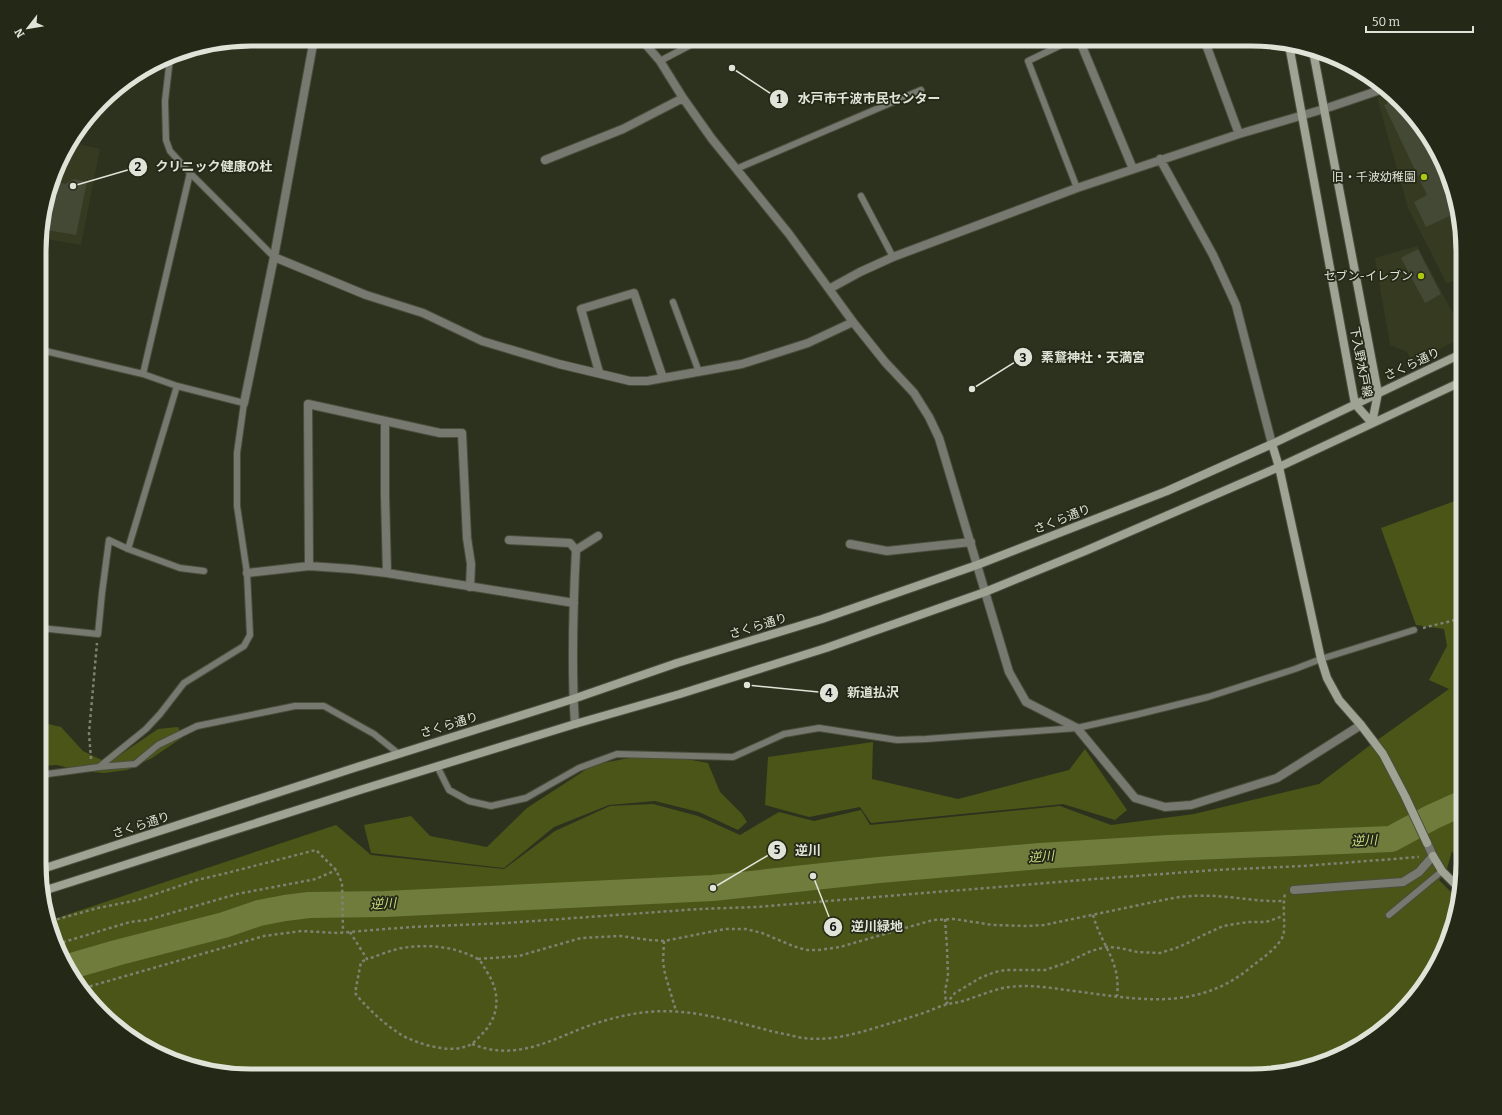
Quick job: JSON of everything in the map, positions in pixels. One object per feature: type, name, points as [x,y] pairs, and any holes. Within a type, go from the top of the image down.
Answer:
[{"type":"street","points":[[244,403],[274,257],[313,46]]},
{"type":"street","points":[[647,46],[660,61],[683,98],[712,139],[789,234],[853,322],[885,362],[914,393],[929,417],[939,438],[1009,672],[1026,702],[1077,728],[1135,798],[1165,807],[1192,805],[1277,778],[1361,725]]},
{"type":"street","points":[[1082,46],[1133,169]]},
{"type":"street","points":[[1207,46],[1239,134]]},
{"type":"street","name":"下入野水戸線","points":[[1290,50],[1355,404],[1372,423]]},
{"type":"street","name":"下入野水戸線","points":[[1314,56],[1378,393],[1372,423]]},
{"type":"street","points":[[829,289],[860,272],[893,257],[1077,188],[1239,134],[1302,114],[1324,109],[1379,90]]},
{"type":"street","points":[[545,160],[623,129],[683,98]]},
{"type":"street","points":[[1160,160],[1213,255],[1236,305],[1279,468],[1321,659],[1327,678],[1339,700],[1361,725],[1383,754],[1409,802],[1433,856],[1442,870],[1455,884]]},
{"type":"street","points":[[274,257],[366,295],[423,313],[482,341],[559,364],[599,372],[630,381],[647,381],[742,364],[808,343],[853,322]]},
{"type":"street","points":[[599,372],[581,309],[634,293],[663,378]]},
{"type":"street","name":"さくら通り","points":[[46,868],[573,699],[677,663],[822,619],[977,565],[1167,491],[1272,444],[1456,356]]},
{"type":"street","points":[[48,889],[437,766],[574,724],[680,694],[826,648],[985,592],[1279,468],[1456,384]]},
{"type":"street","points":[[309,566],[308,404],[440,433],[462,433],[467,538],[471,564],[470,587]]},
{"type":"street","points":[[385,421],[387,573]]},
{"type":"street","points":[[576,550],[598,536]]},
{"type":"street","points":[[509,540],[570,543],[576,550],[574,603],[574,724]]},
{"type":"street","points":[[850,544],[887,551],[971,542]]},
{"type":"street","points":[[247,573],[309,566],[387,573],[574,603]]},
{"type":"street","points":[[1294,890],[1403,882],[1419,872],[1433,856]]},
{"type":"lane","points":[[660,61],[689,46]]},
{"type":"lane","points":[[1059,46],[1028,61],[1077,188]]},
{"type":"lane","points":[[169,63],[165,100],[166,140],[170,151],[274,257]]},
{"type":"lane","points":[[736,169],[921,90]]},
{"type":"lane","points":[[143,374],[190,173]]},
{"type":"lane","points":[[861,196],[893,257]]},
{"type":"lane","points":[[673,302],[699,372]]},
{"type":"lane","points":[[46,351],[143,374],[177,386],[244,403],[237,453],[237,506],[247,573],[250,635],[244,646],[184,683],[160,714],[146,729],[99,767]]},
{"type":"lane","points":[[128,549],[177,386]]},
{"type":"lane","points":[[46,629],[98,634],[109,540],[128,549],[180,568],[204,571]]},
{"type":"lane","points":[[437,766],[450,790],[469,801],[491,806],[526,798],[579,768],[617,754],[733,757],[784,734],[819,728],[897,740],[1077,728],[1135,716],[1208,697],[1414,630]]},
{"type":"lane","points":[[46,774],[136,764],[158,745],[197,726],[295,706],[324,706],[374,734],[399,754]]},
{"type":"lane","points":[[1389,915],[1442,870]]},
{"type":"path","points":[[1414,630],[1456,620]]},
{"type":"path","points":[[92,768],[89,732],[98,634]]},
{"type":"path","points":[[54,920],[98,908],[138,900],[197,880],[316,850],[336,870],[342,883],[343,932]]},
{"type":"path","points":[[87,987],[264,936],[302,931],[350,932],[802,904],[1215,870],[1302,866],[1433,856]]},
{"type":"path","points":[[62,943],[130,922],[147,920],[237,894],[316,879],[336,870]]},
{"type":"path","points":[[472,1044],[485,1050],[530,1048],[557,1040],[580,1029],[607,1020],[646,1012],[676,1011],[706,1015],[797,1037],[823,1039],[860,1032],[928,1012],[946,1004],[958,1002],[1003,988],[1018,986],[1043,987],[1144,1000],[1180,999],[1218,988],[1245,972],[1278,944],[1284,934],[1283,901],[1285,894],[1294,890]]},
{"type":"path","points":[[478,959],[520,956],[581,938],[620,936],[650,940],[664,940],[725,929],[746,929],[762,933],[806,950],[819,950],[840,947],[933,920],[954,919],[993,924],[1027,926],[1044,925],[1168,898],[1187,896],[1214,896],[1267,902],[1283,901]]},
{"type":"path","points":[[1093,915],[1100,935],[1113,960],[1118,974],[1117,996]]},
{"type":"path","points":[[946,1004],[955,993],[980,978],[995,972],[1006,970],[1044,970],[1066,963],[1091,951],[1106,947],[1120,948],[1137,952],[1160,953],[1179,947],[1223,926],[1248,922],[1266,922],[1283,916]]},
{"type":"path","points":[[945,919],[948,976],[945,991],[946,1004]]},
{"type":"path","points":[[350,932],[367,959]]},
{"type":"path","points":[[664,940],[663,962],[665,974],[676,1011]]},
{"type":"path","points":[[431,946],[459,950],[478,959],[491,977],[496,988],[496,1010],[488,1029],[472,1044],[463,1048],[432,1046],[400,1034],[363,1002],[355,993],[361,962],[367,959],[401,948],[431,946]]},
{"type":"shaded area","name":"旧・千波幼稚園","points":[[1384,95],[1414,126],[1429,148],[1445,185],[1452,211],[1456,237],[1456,280],[1447,284],[1408,208],[1377,98]]},
{"type":"shaded area","points":[[76,143],[100,149],[81,245],[46,239],[50,211],[57,185],[67,160]]},
{"type":"shaded area","points":[[1417,246],[1456,319],[1456,341],[1413,363],[1407,352],[1390,345],[1375,258]]},
{"type":"green space","points":[[1456,501],[1456,857],[1452,851],[1446,872],[1439,880],[1453,894],[1449,917],[1435,955],[1429,967],[1414,989],[1396,1009],[1365,1035],[1342,1048],[1304,1062],[1265,1069],[237,1069],[211,1065],[185,1058],[148,1042],[126,1027],[106,1009],[80,978],[67,955],[54,919],[336,825],[371,855],[504,869],[555,831],[610,806],[653,804],[698,816],[740,835],[779,812],[814,821],[861,810],[870,825],[1060,806],[1111,825],[1194,814],[1319,784],[1449,689],[1429,680],[1447,646],[1444,629],[1416,625],[1381,528]]},
{"type":"green space","points":[[46,723],[61,727],[83,751],[108,763],[158,729],[178,727],[183,737],[152,758],[127,770],[104,773],[82,771],[57,765],[46,766]]},
{"type":"green space","points":[[873,742],[872,779],[958,799],[1069,770],[1085,749],[1127,810],[1115,820],[1063,804],[871,823],[860,807],[809,817],[765,805],[768,757]]},
{"type":"green space","points":[[654,753],[708,763],[720,792],[742,814],[747,822],[738,830],[699,812],[655,801],[609,805],[554,827],[504,868],[371,853],[364,825],[411,816],[430,836],[487,847],[527,808],[593,765]]},
{"type":"building","points":[[1391,102],[1396,106],[1414,126],[1429,148],[1445,185],[1453,215],[1426,227],[1414,202],[1427,195],[1384,105]]},
{"type":"building","points":[[74,179],[87,182],[76,235],[47,230],[53,198],[58,182],[65,184]]},
{"type":"building","name":"セブン-イレブン","points":[[1418,249],[1441,294],[1425,303],[1401,258]]},
{"type":"waterway","name":"逆川","points":[[72,966],[224,925],[259,913],[309,905],[385,904],[713,888],[879,870],[1040,856],[1168,848],[1391,839],[1456,806]]},
{"type":"place","name":"水戸市千波市民センター","points":[[732,68]]},
{"type":"place","name":"旧・千波幼稚園","points":[[1424,177]]},
{"type":"place","name":"クリニック健康の杜","points":[[73,186]]},
{"type":"place","name":"セブン-イレブン","points":[[1421,276]]},
{"type":"place","name":"素鵞神社・天満宮","points":[[972,389]]},
{"type":"place","name":"新道払沢","points":[[747,685]]},
{"type":"place","name":"逆川緑地","points":[[813,876]]},
{"type":"place","name":"逆川","points":[[713,888]]}]
